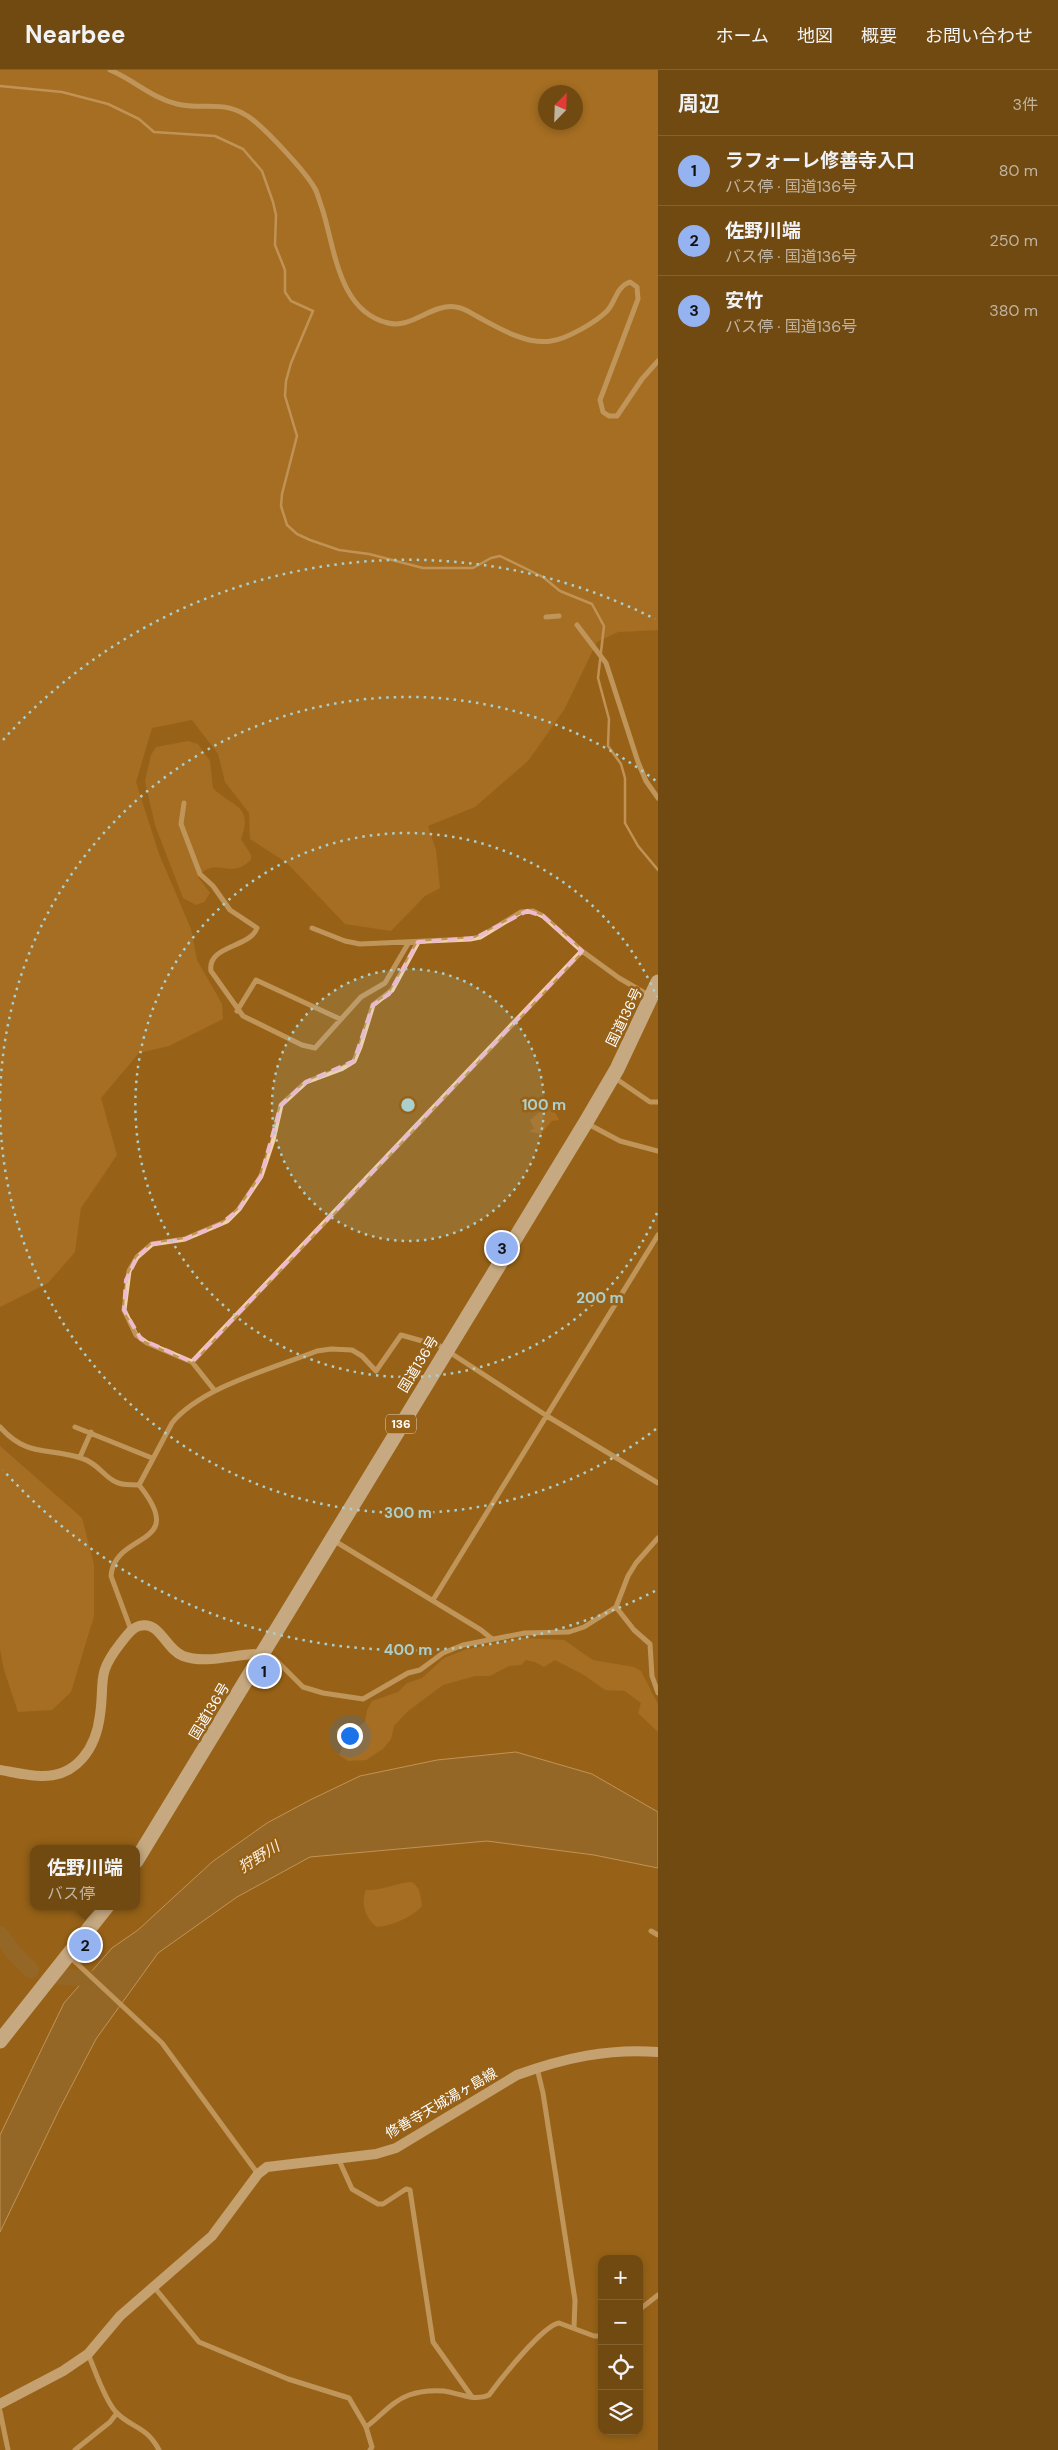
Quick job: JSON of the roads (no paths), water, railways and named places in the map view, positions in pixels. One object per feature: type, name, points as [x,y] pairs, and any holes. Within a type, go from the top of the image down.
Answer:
[{"type":"highway","name":"国道136号","points":[[140,1854],[445,1350],[586,1122],[612,1077],[658,982]]},
{"type":"highway","points":[[0,2041],[71,1958],[104,1910]]},
{"type":"main road","points":[[0,1770],[40,1776],[56,1775],[67,1772],[86,1756],[99,1725],[102,1677],[113,1654],[131,1631],[140,1626],[153,1628],[160,1633],[173,1651],[190,1658],[262,1654]]},
{"type":"main road","name":"修善寺天城湯ヶ島線","points":[[258,2174],[267,2167],[376,2154],[396,2148],[517,2075],[537,2068],[602,2052],[634,2050],[658,2052]]},
{"type":"main road","points":[[0,2404],[63,2371],[88,2354],[120,2316],[212,2236],[258,2174]]},
{"type":"street","points":[[110,70],[133,80],[147,92],[162,99],[178,104],[209,104],[229,108],[245,114],[260,127],[314,186],[345,286],[362,309],[378,320],[396,324],[442,308],[457,307],[520,336],[552,341],[574,333],[606,311],[621,287],[630,282],[637,287],[638,299],[619,355],[600,400],[603,412],[609,416],[618,416],[642,379],[658,361]]},
{"type":"street","points":[[546,617],[559,616]]},
{"type":"street","points":[[577,625],[606,663],[638,762],[646,781],[658,798]]},
{"type":"street","points":[[184,803],[181,824],[200,874],[213,886],[230,910],[257,928],[256,931],[213,957],[210,961],[211,971],[230,996],[237,1011],[247,1018],[312,1049],[318,1045],[361,997],[385,983],[409,942]]},
{"type":"street","points":[[312,928],[345,941],[360,944],[475,938],[515,914],[532,911],[543,916],[582,951],[619,978],[651,997]]},
{"type":"street","points":[[215,1391],[192,1362],[147,1343],[136,1335],[124,1310],[128,1271],[137,1257],[152,1244],[177,1241],[193,1236],[227,1220],[239,1209],[261,1176],[281,1105],[306,1082],[341,1069],[354,1060],[373,1005],[392,990],[418,942]]},
{"type":"street","points":[[192,1362],[582,951]]},
{"type":"street","points":[[237,1011],[256,980],[340,1019]]},
{"type":"street","points":[[612,1077],[650,1102],[658,1102]]},
{"type":"street","points":[[586,1122],[620,1141],[658,1151]]},
{"type":"street","points":[[433,1600],[658,1235]]},
{"type":"street","points":[[139,1486],[152,1458],[177,1416],[215,1391],[317,1351],[331,1349],[357,1352],[376,1371],[401,1336],[437,1344],[547,1416],[658,1484]]},
{"type":"street","points":[[75,1426],[152,1458]]},
{"type":"street","points":[[0,1427],[17,1442],[28,1448],[80,1458],[98,1466],[115,1482],[139,1486],[154,1507],[158,1514],[157,1523],[153,1530],[126,1551],[115,1564],[111,1576],[131,1631]]},
{"type":"street","points":[[80,1458],[91,1432]]},
{"type":"street","points":[[262,1654],[274,1658],[303,1687],[323,1693],[363,1699],[408,1674],[420,1670],[433,1658],[463,1645],[525,1633],[576,1630],[616,1607],[628,1576],[636,1563],[658,1538]]},
{"type":"street","points":[[331,1539],[492,1638]]},
{"type":"street","points":[[616,1607],[634,1630],[650,1644],[652,1676],[658,1693]]},
{"type":"street","points":[[651,1931],[658,1935]]},
{"type":"street","points":[[71,1958],[149,2029],[180,2064],[258,2174]]},
{"type":"street","points":[[537,2068],[548,2119],[575,2300],[574,2328]]},
{"type":"street","points":[[338,2158],[352,2189],[378,2204],[383,2204],[406,2189],[410,2190],[433,2342],[472,2397]]},
{"type":"street","points":[[154,2287],[199,2342],[288,2379],[345,2395],[353,2402],[366,2427],[371,2449]]},
{"type":"street","points":[[643,2307],[658,2296]]},
{"type":"street","points":[[366,2427],[396,2402],[408,2395],[428,2391],[443,2391],[480,2398],[489,2396],[549,2327],[558,2323],[598,2337]]},
{"type":"street","points":[[88,2354],[111,2405],[117,2413],[150,2435],[159,2450]]},
{"type":"street","points":[[0,2411],[8,2450]]},
{"type":"street","points":[[75,2450],[110,2422],[117,2413]]},
{"type":"water","name":"狩野川","points":[[516,1752],[592,1774],[658,1812],[658,1868],[594,1855],[487,1841],[310,1857],[237,1897],[158,1953],[96,2039],[59,2110],[0,2232],[0,2135],[64,2003],[112,1948],[138,1930],[212,1862],[267,1823],[310,1800],[360,1776],[437,1760]]},
{"type":"waterway","points":[[0,86],[62,92],[108,104],[139,119],[154,132],[215,136],[243,149],[262,171],[276,215],[275,245],[285,270],[285,292],[291,301],[313,311],[291,363],[286,381],[285,396],[297,436],[282,494],[281,506],[287,525],[297,534],[339,550],[369,554],[423,568],[473,568],[491,558],[500,556],[543,577],[560,591],[592,604],[604,626],[598,678],[609,719],[608,746],[621,764],[625,778],[625,823],[638,846],[658,870]]},
{"type":"waterway","points":[[0,1934],[14,1953],[31,1970]]},
{"type":"waterway","points":[[53,1976],[109,1980]]},
{"type":"place","name":"安竹","points":[[502,1248]]},
{"type":"place","name":"ラフォーレ修善寺入口","points":[[264,1671]]},
{"type":"place","name":"佐野川端","points":[[85,1945]]}]
